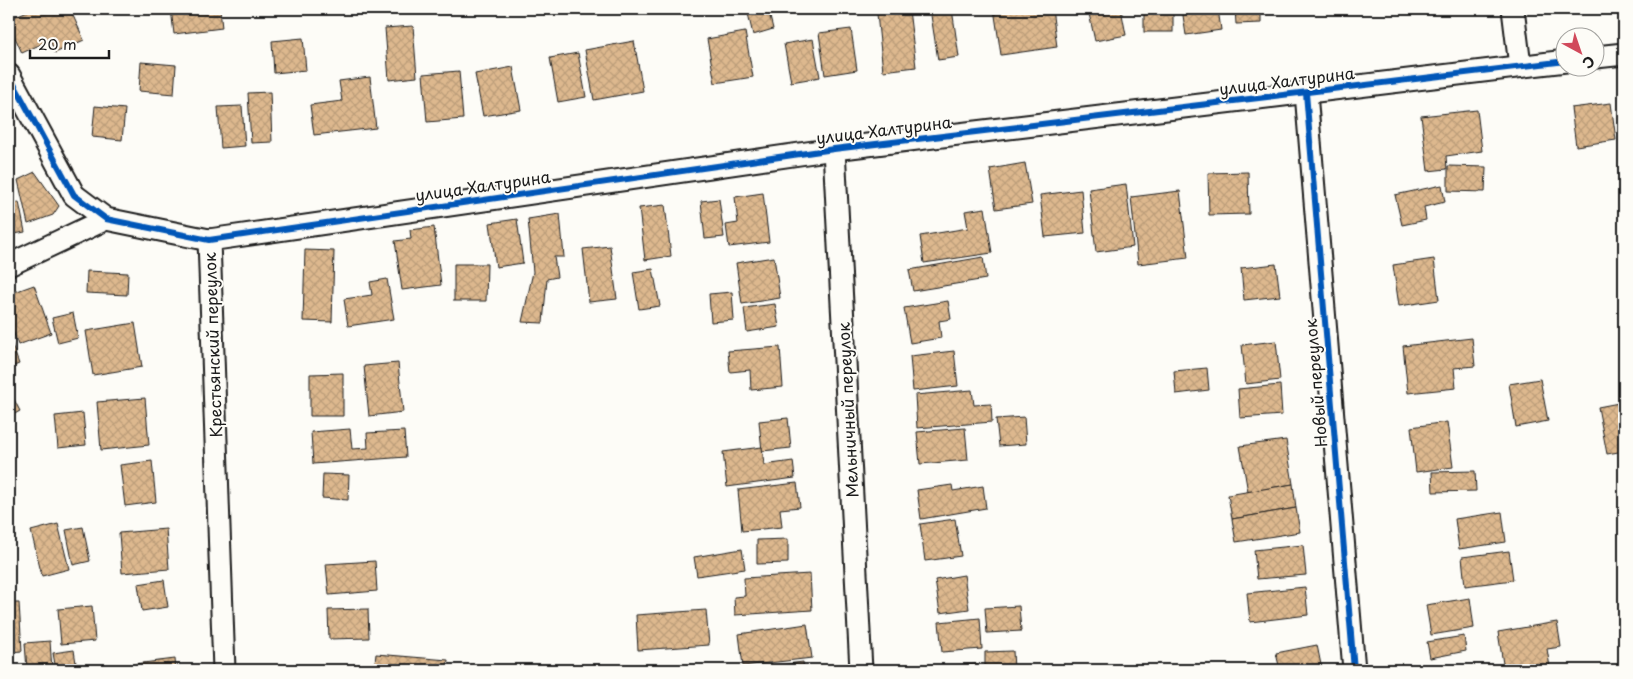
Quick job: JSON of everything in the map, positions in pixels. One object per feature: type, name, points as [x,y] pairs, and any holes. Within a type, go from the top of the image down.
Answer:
[{"type":"street","points":[[1513,9],[1520,66]]},
{"type":"street","points":[[1606,56],[1624,54]]},
{"type":"street","name":"улица Халтурина","points":[[209,240],[834,149],[1556,62]]},
{"type":"street","name":"Крестьянский переулок","points":[[9,75],[74,195],[106,219],[209,240],[224,670]]},
{"type":"street","name":"Новый переулок","points":[[1306,93],[1354,670]]},
{"type":"street","name":"Мельничный переулок","points":[[834,149],[861,670]]},
{"type":"street","points":[[9,265],[106,219]]},
{"type":"building","points":[[32,9],[70,9],[84,40],[55,53],[50,40],[22,53],[9,24],[9,19]]},
{"type":"building","points":[[171,9],[220,9],[222,28],[174,34]]},
{"type":"building","points":[[747,9],[768,9],[773,29],[753,35]]},
{"type":"building","points":[[930,9],[952,9],[959,57],[938,60]]},
{"type":"building","points":[[994,9],[1052,9],[1057,47],[1001,55]]},
{"type":"building","points":[[1088,9],[1121,9],[1126,35],[1095,41]]},
{"type":"building","points":[[1144,9],[1173,9],[1173,32],[1144,32]]},
{"type":"building","points":[[1182,9],[1218,9],[1221,30],[1186,35]]},
{"type":"building","points":[[1235,9],[1261,9],[1261,23],[1236,24]]},
{"type":"building","points":[[909,10],[916,67],[883,71],[877,14]]},
{"type":"building","points":[[413,26],[417,77],[389,80],[385,28]]},
{"type":"building","points":[[851,29],[857,70],[825,75],[819,33]]},
{"type":"building","points":[[745,32],[753,77],[715,83],[707,39]]},
{"type":"building","points":[[303,38],[306,70],[274,73],[272,41]]},
{"type":"building","points":[[813,39],[820,77],[791,82],[784,44]]},
{"type":"building","points":[[634,41],[643,91],[594,100],[585,50]]},
{"type":"building","points":[[578,53],[586,97],[558,102],[550,58]]},
{"type":"building","points":[[141,62],[176,65],[174,94],[139,91]]},
{"type":"building","points":[[513,67],[521,110],[483,116],[475,74]]},
{"type":"building","points":[[459,71],[463,119],[427,122],[423,74]]},
{"type":"building","points":[[370,77],[376,128],[314,135],[310,105],[342,101],[339,81]]},
{"type":"building","points":[[270,92],[272,142],[251,143],[248,93]]},
{"type":"building","points":[[1611,103],[1616,140],[1576,146],[1571,108]]},
{"type":"building","points":[[95,106],[125,109],[122,140],[92,137]]},
{"type":"building","points":[[242,106],[245,146],[221,148],[218,107]]},
{"type":"building","points":[[1477,110],[1482,151],[1446,156],[1447,169],[1428,171],[1421,116]]},
{"type":"building","points":[[1025,163],[1032,204],[996,209],[990,169]]},
{"type":"building","points":[[1448,166],[1486,167],[1485,192],[1448,191]]},
{"type":"building","points":[[35,172],[59,206],[53,215],[28,224],[18,180]]},
{"type":"building","points":[[1248,172],[1249,214],[1209,215],[1208,173]]},
{"type":"building","points":[[1126,184],[1133,247],[1096,252],[1089,189]]},
{"type":"building","points":[[1442,185],[1445,202],[1424,207],[1426,220],[1402,225],[1395,195]]},
{"type":"building","points":[[1081,190],[1085,233],[1045,237],[1040,195]]},
{"type":"building","points":[[1180,191],[1188,258],[1138,264],[1131,197]]},
{"type":"building","points":[[763,193],[769,242],[729,247],[726,225],[738,223],[735,197]]},
{"type":"building","points":[[719,199],[724,237],[705,239],[701,201]]},
{"type":"building","points":[[19,202],[25,232],[9,235],[9,204]]},
{"type":"building","points":[[665,205],[671,256],[645,260],[639,208]]},
{"type":"building","points":[[985,208],[992,253],[924,263],[920,236],[968,228],[965,211]]},
{"type":"building","points":[[560,214],[564,257],[554,257],[557,277],[547,279],[543,323],[522,322],[533,272],[528,219]]},
{"type":"building","points":[[517,219],[523,263],[496,267],[490,223]]},
{"type":"building","points":[[434,227],[441,285],[402,290],[395,241],[411,239],[410,230]]},
{"type":"building","points":[[610,246],[617,299],[589,302],[583,249]]},
{"type":"building","points":[[305,250],[334,251],[332,322],[303,321]]},
{"type":"building","points":[[774,257],[780,298],[742,304],[736,263]]},
{"type":"building","points":[[983,257],[986,279],[913,291],[909,270]]},
{"type":"building","points":[[1434,259],[1439,300],[1399,306],[1393,265]]},
{"type":"building","points":[[454,264],[487,264],[486,301],[454,301]]},
{"type":"building","points":[[1276,264],[1280,296],[1244,300],[1241,268]]},
{"type":"building","points":[[653,269],[660,306],[639,309],[633,272]]},
{"type":"building","points":[[87,271],[128,273],[127,295],[86,293]]},
{"type":"building","points":[[387,279],[394,319],[348,326],[344,299],[372,295],[370,282]]},
{"type":"building","points":[[34,285],[51,333],[18,345],[9,320],[9,294]]},
{"type":"building","points":[[732,292],[734,320],[711,322],[709,294]]},
{"type":"building","points":[[948,301],[951,319],[939,321],[941,338],[910,343],[904,308]]},
{"type":"building","points":[[775,304],[779,327],[747,332],[744,308]]},
{"type":"building","points":[[73,313],[78,338],[58,343],[52,318]]},
{"type":"building","points":[[135,323],[142,367],[93,375],[86,331]]},
{"type":"building","points":[[9,337],[19,364],[9,368]]},
{"type":"building","points":[[1472,338],[1475,366],[1454,368],[1456,388],[1408,393],[1403,346]]},
{"type":"building","points":[[1276,341],[1280,380],[1246,384],[1242,345]]},
{"type":"building","points":[[780,347],[783,387],[751,390],[750,370],[730,372],[728,351]]},
{"type":"building","points":[[954,351],[958,386],[913,391],[910,356]]},
{"type":"building","points":[[398,363],[403,412],[369,416],[364,366]]},
{"type":"building","points":[[1207,368],[1209,390],[1176,394],[1174,371]]},
{"type":"building","points":[[343,373],[343,416],[310,416],[310,374]]},
{"type":"building","points":[[1540,379],[1548,421],[1516,427],[1509,384]]},
{"type":"building","points":[[1280,385],[1282,415],[1240,418],[1238,389]]},
{"type":"building","points":[[9,390],[20,411],[9,417]]},
{"type":"building","points":[[972,390],[974,405],[991,404],[992,422],[917,428],[915,395]]},
{"type":"building","points":[[145,398],[149,445],[101,450],[97,402]]},
{"type":"building","points":[[1624,402],[1624,451],[1607,454],[1598,407]]},
{"type":"building","points":[[83,413],[86,445],[58,448],[55,416]]},
{"type":"building","points":[[1024,417],[1026,444],[999,446],[996,419]]},
{"type":"building","points":[[788,418],[791,448],[762,451],[759,421]]},
{"type":"building","points":[[1447,422],[1453,467],[1416,472],[1411,427]]},
{"type":"building","points":[[965,428],[968,460],[920,464],[917,432]]},
{"type":"building","points":[[350,429],[352,449],[368,448],[367,433],[404,431],[406,457],[313,464],[311,432]]},
{"type":"building","points":[[1286,440],[1293,484],[1248,492],[1240,446]]},
{"type":"building","points":[[762,447],[764,465],[793,461],[795,478],[727,487],[723,452]]},
{"type":"building","points":[[152,461],[156,502],[125,506],[120,465]]},
{"type":"building","points":[[1475,471],[1476,491],[1433,492],[1432,472]]},
{"type":"building","points":[[323,474],[349,475],[348,500],[322,498]]},
{"type":"building","points":[[797,483],[800,507],[780,509],[782,527],[742,531],[738,490]]},
{"type":"building","points":[[1293,484],[1296,508],[1232,519],[1228,495]]},
{"type":"building","points":[[952,485],[953,491],[983,486],[986,508],[921,519],[917,490]]},
{"type":"building","points":[[1296,508],[1300,532],[1236,542],[1232,519]]},
{"type":"building","points":[[1502,512],[1506,542],[1459,549],[1455,519]]},
{"type":"building","points":[[955,519],[961,556],[925,561],[920,524]]},
{"type":"building","points":[[58,524],[69,569],[42,576],[31,531]]},
{"type":"building","points":[[83,527],[90,561],[73,565],[66,530]]},
{"type":"building","points":[[166,529],[169,569],[122,573],[119,533]]},
{"type":"building","points":[[788,539],[788,563],[757,564],[757,540]]},
{"type":"building","points":[[1303,545],[1306,575],[1257,579],[1254,550]]},
{"type":"building","points":[[742,549],[745,569],[697,576],[694,557]]},
{"type":"building","points":[[1509,551],[1513,580],[1465,586],[1462,557]]},
{"type":"building","points":[[375,561],[377,591],[329,595],[326,564]]},
{"type":"building","points":[[810,574],[812,610],[735,615],[734,597],[745,596],[744,578]]},
{"type":"building","points":[[964,575],[969,609],[940,613],[935,580]]},
{"type":"building","points":[[164,580],[168,607],[142,611],[138,584]]},
{"type":"building","points":[[1305,587],[1308,615],[1250,622],[1247,593]]},
{"type":"building","points":[[1470,598],[1474,628],[1431,635],[1426,605]]},
{"type":"building","points":[[9,603],[19,603],[22,651],[9,652]]},
{"type":"building","points":[[92,606],[95,641],[61,644],[58,609]]},
{"type":"building","points":[[1019,606],[1021,631],[987,633],[985,608]]},
{"type":"building","points":[[368,609],[369,638],[329,639],[328,610]]},
{"type":"building","points":[[706,610],[709,645],[638,650],[636,615]]},
{"type":"building","points":[[980,618],[982,649],[942,652],[939,622]]},
{"type":"building","points":[[1557,622],[1561,647],[1547,649],[1550,667],[1531,670],[1504,670],[1498,632]]},
{"type":"building","points":[[807,624],[812,658],[743,666],[739,634]]},
{"type":"building","points":[[1464,636],[1466,651],[1430,658],[1427,642]]},
{"type":"building","points":[[50,641],[52,670],[27,670],[25,643]]},
{"type":"building","points":[[1317,645],[1322,670],[1280,670],[1276,653]]},
{"type":"building","points":[[74,650],[77,670],[56,670],[53,653]]},
{"type":"building","points":[[1013,651],[1014,670],[985,670],[985,652]]},
{"type":"building","points":[[376,654],[448,660],[447,670],[374,670]]},
{"type":"building","points":[[175,659],[176,670],[135,670],[135,664]]},
{"type":"building","points":[[803,662],[804,670],[751,670],[751,669]]},
{"type":"building","points":[[978,664],[978,670],[934,670],[934,667]]},
{"type":"cycle path","points":[[9,75],[74,195],[106,219],[209,240],[834,149],[1556,62]]},
{"type":"cycle path","points":[[1306,93],[1354,670]]}]
